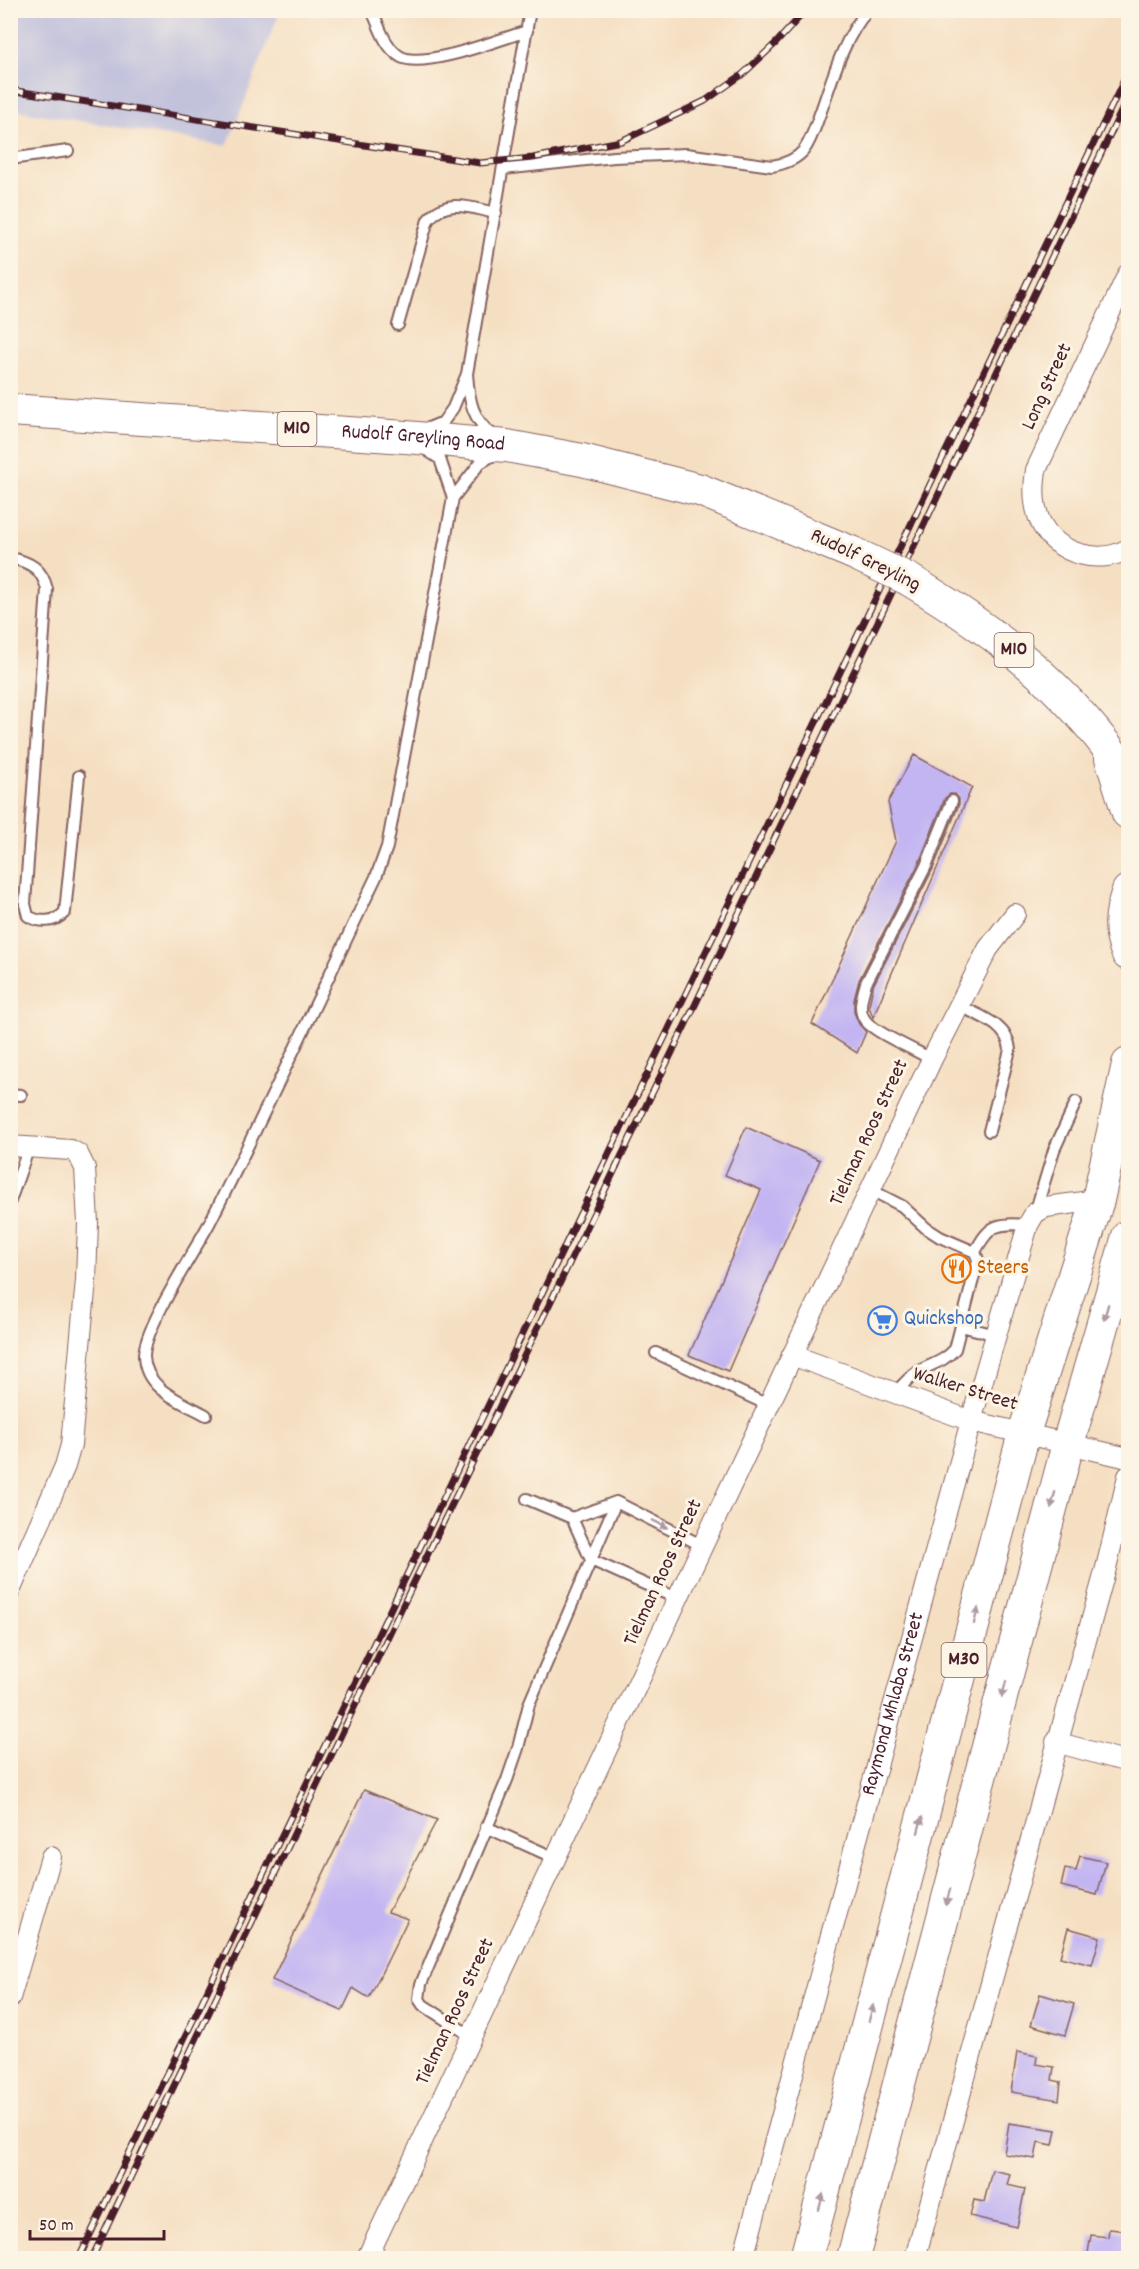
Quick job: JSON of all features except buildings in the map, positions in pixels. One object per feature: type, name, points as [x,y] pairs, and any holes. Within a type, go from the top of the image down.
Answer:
[{"type":"main road","name":"Rudolf Greyling Road","points":[[10,410],[406,437],[507,446],[582,460]]},
{"type":"main road","name":"Rudolf Greyling","points":[[582,460],[700,490],[853,553],[908,579],[962,611],[1012,649],[1054,686],[1116,745],[1128,776]]},
{"type":"main road","name":"Rudolf Greyling","points":[[1116,745],[1128,813]]},
{"type":"main road","points":[[1128,891],[1122,908],[1120,927],[1128,954]]},
{"type":"main road","name":"M30","points":[[806,2259],[1024,1433],[1098,1200],[1128,1064]]},
{"type":"main road","name":"M30","points":[[853,2259],[1068,1444],[1128,1236]]},
{"type":"street","name":"Long Street","points":[[1128,274],[1036,470],[1033,488],[1035,507],[1042,525],[1051,538],[1062,546],[1084,556],[1101,558],[1120,554],[1128,549]]},
{"type":"street","name":"Tielman Roos Street","points":[[368,2259],[471,2036],[704,1546],[869,1189],[958,1005],[988,949],[1015,914]]},
{"type":"street","points":[[10,1592],[65,1466],[71,1445],[86,1280],[88,1223],[85,1168],[78,1154],[71,1150],[20,1147]]},
{"type":"street","points":[[1031,1219],[1046,1207],[1098,1200]]},
{"type":"street","name":"Raymond Mhlaba Street","points":[[743,2259],[971,1421],[1031,1219]]},
{"type":"street","name":"Walker Street","points":[[792,1355],[971,1421],[1128,1458]]},
{"type":"street","points":[[915,2259],[1056,1742],[1106,1568],[1128,1476]]},
{"type":"street","points":[[1056,1742],[1128,1762]]},
{"type":"street","points":[[10,1998],[51,1857]]},
{"type":"lane","points":[[372,10],[383,36],[392,49],[402,57],[416,61],[437,58],[527,31]]},
{"type":"lane","points":[[406,437],[443,422],[453,408],[467,374],[530,10]]},
{"type":"lane","points":[[503,169],[614,157],[686,154],[772,166],[786,164],[804,150],[849,39],[868,10]]},
{"type":"lane","points":[[10,159],[68,151]]},
{"type":"lane","points":[[398,325],[429,220],[435,212],[453,205],[496,213]]},
{"type":"lane","points":[[206,1415],[163,1391],[150,1379],[144,1354],[158,1316],[210,1223],[384,857],[453,498],[480,463],[507,446],[484,429],[474,412],[470,403],[467,374]]},
{"type":"lane","points":[[406,437],[440,459],[453,498]]},
{"type":"lane","points":[[10,558],[28,562],[38,569],[47,589],[25,904],[28,916],[34,920],[52,921],[60,918],[65,912],[79,776]]},
{"type":"lane","points":[[932,1059],[875,1029],[865,1021],[861,1010],[861,998],[866,983],[926,866],[952,801]]},
{"type":"lane","points":[[958,1005],[996,1025],[1004,1031],[1010,1042],[1010,1050],[989,1131]]},
{"type":"lane","points":[[975,1252],[986,1232],[994,1226],[1031,1219],[1054,1150],[1076,1102]]},
{"type":"lane","points":[[10,1201],[20,1147]]},
{"type":"lane","points":[[869,1189],[902,1206],[926,1228],[940,1237],[975,1252],[978,1260],[955,1348],[947,1359],[917,1372],[895,1394]]},
{"type":"lane","points":[[961,1326],[996,1335]]},
{"type":"lane","points":[[656,1353],[768,1404]]},
{"type":"lane","points":[[527,1499],[572,1518],[591,1560],[678,1599]]},
{"type":"lane","points":[[471,2036],[423,2005],[419,1999],[419,1992],[514,1759],[529,1704],[616,1502]]},
{"type":"lane","points":[[572,1518],[616,1502],[704,1546]]},
{"type":"lane","points":[[486,1827],[555,1858]]},
{"type":"shaded area","points":[[10,11],[280,11],[227,146],[11,109]]},
{"type":"railway","points":[[10,90],[480,163],[533,158],[621,141],[705,101],[743,74],[806,10]]},
{"type":"railway","points":[[79,2258],[1128,72]]},
{"type":"railway","points":[[92,2258],[401,1609],[697,1001],[1128,97]]},
{"type":"place","name":"Steers","points":[[956,1269]]},
{"type":"place","name":"Quickshop","points":[[883,1320]]}]
